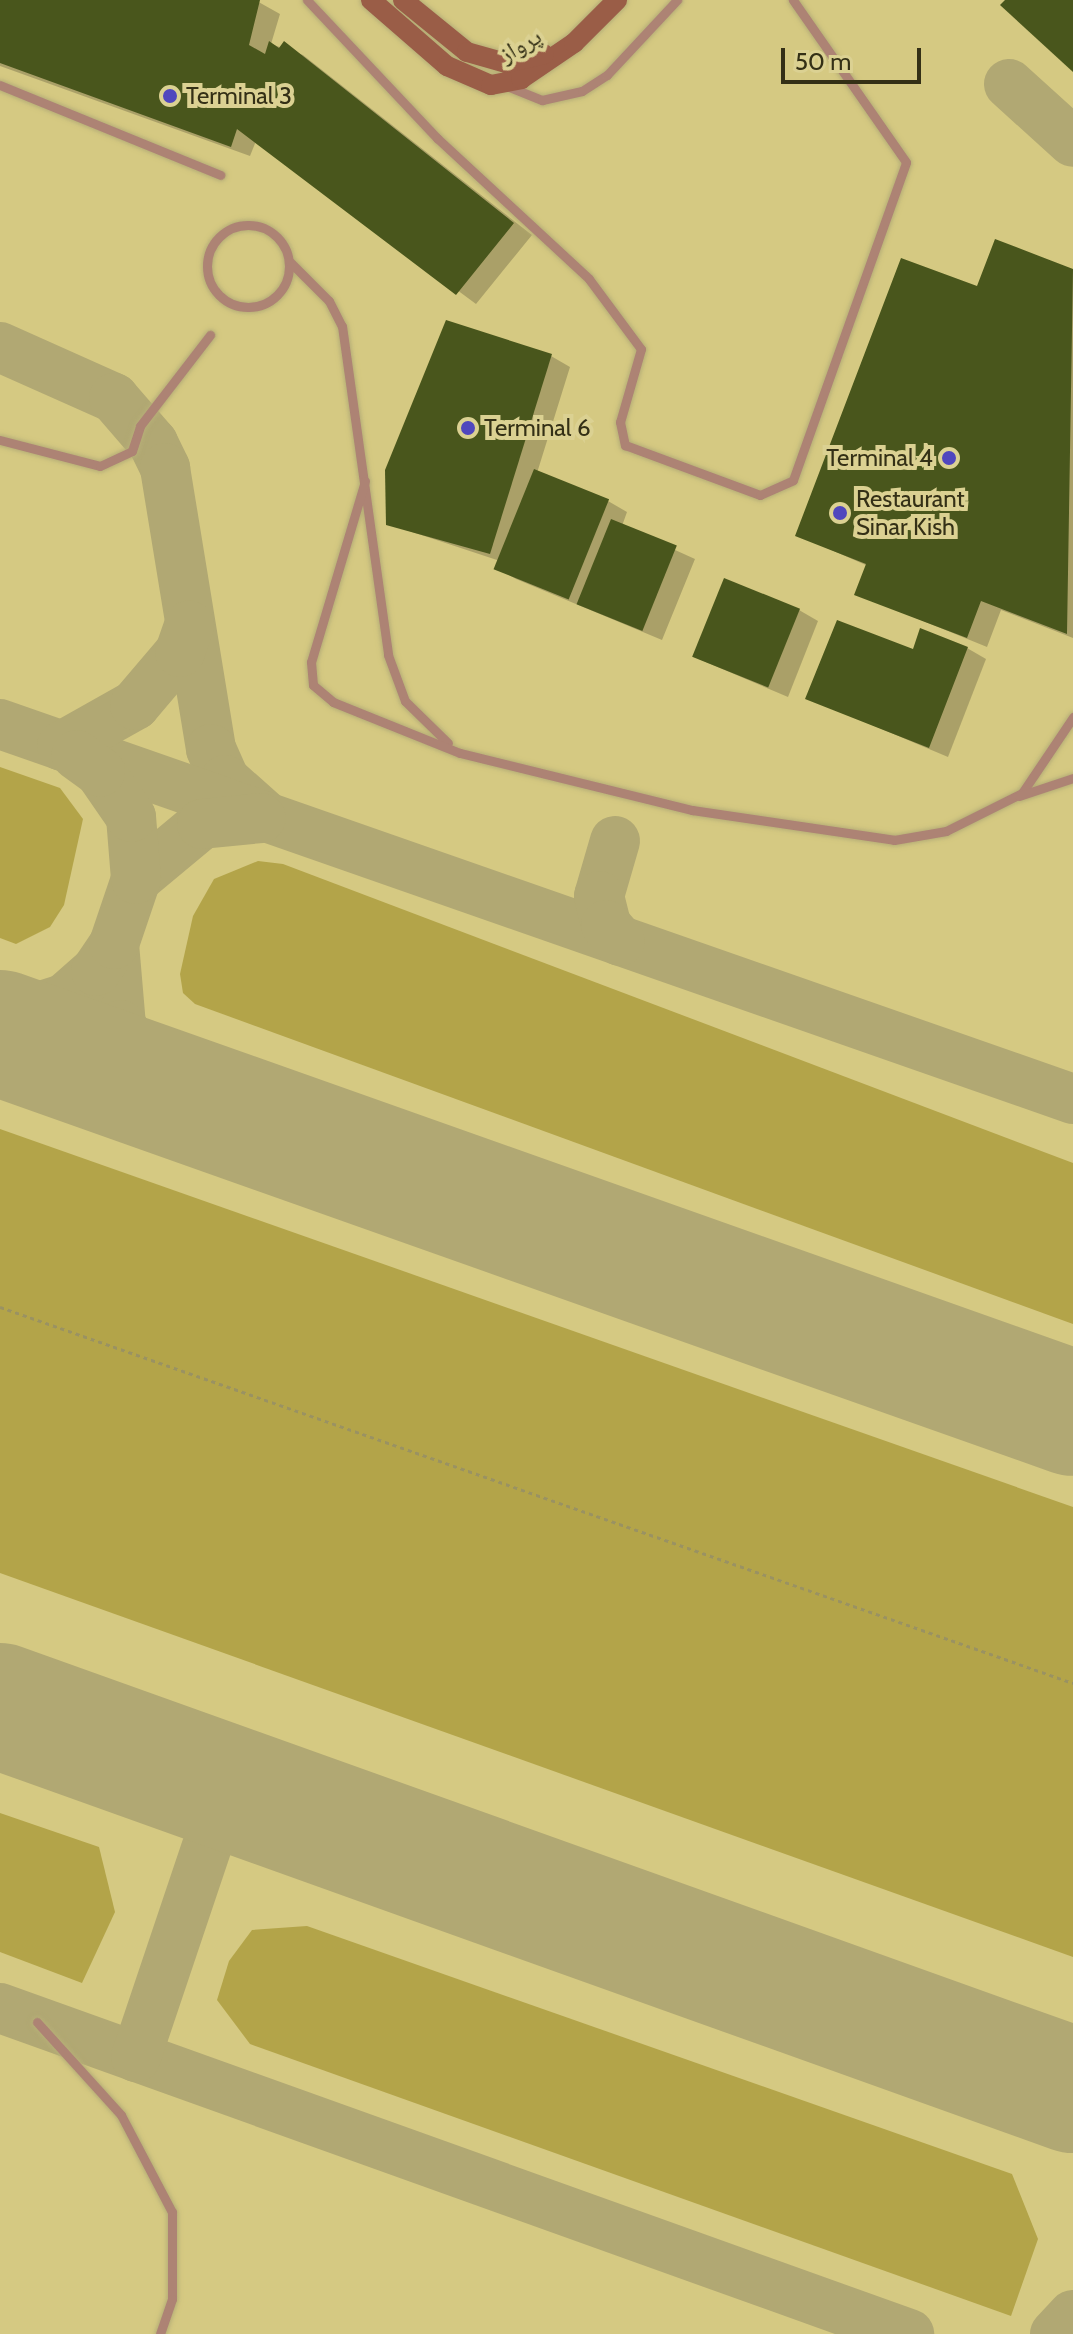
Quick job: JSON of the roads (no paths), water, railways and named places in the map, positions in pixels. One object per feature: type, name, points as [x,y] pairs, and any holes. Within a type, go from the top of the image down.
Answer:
[{"type":"main road","name":"پرواز","points":[[371,0],[447,66],[470,80],[504,85],[574,43]]},
{"type":"main road","name":"پرواز","points":[[403,0],[450,40],[489,59],[520,63],[574,43]]},
{"type":"main road","points":[[574,43],[617,0]]},
{"type":"lane","points":[[307,0],[437,138],[589,279],[641,349],[620,422],[625,445],[760,495],[793,480],[906,162],[793,0]]},
{"type":"lane","points":[[504,85],[542,100],[582,91],[607,75],[677,0]]},
{"type":"lane","points":[[0,85],[220,175]]},
{"type":"lane","points":[[290,262],[274,299],[248,308],[222,299],[207,276],[217,238],[241,226],[267,230],[290,262],[329,301],[342,326],[393,672],[422,724],[460,753]]},
{"type":"lane","points":[[0,440],[100,466],[132,451],[140,426],[210,335]]},
{"type":"lane","points":[[365,481],[311,662],[313,685],[333,702],[460,753],[692,810],[894,840],[946,831],[1013,798],[1073,778]]},
{"type":"lane","points":[[1013,798],[1053,754],[1073,717]]},
{"type":"lane","points":[[37,2022],[121,2115],[172,2212],[172,2299],[160,2334]]},
{"type":"place","name":"Terminal 3","points":[[170,96]]},
{"type":"place","name":"Terminal 6","points":[[468,428]]},
{"type":"place","name":"Terminal 4","points":[[949,458]]},
{"type":"place","name":"Restaurant Sinar Kish","points":[[840,513]]}]
